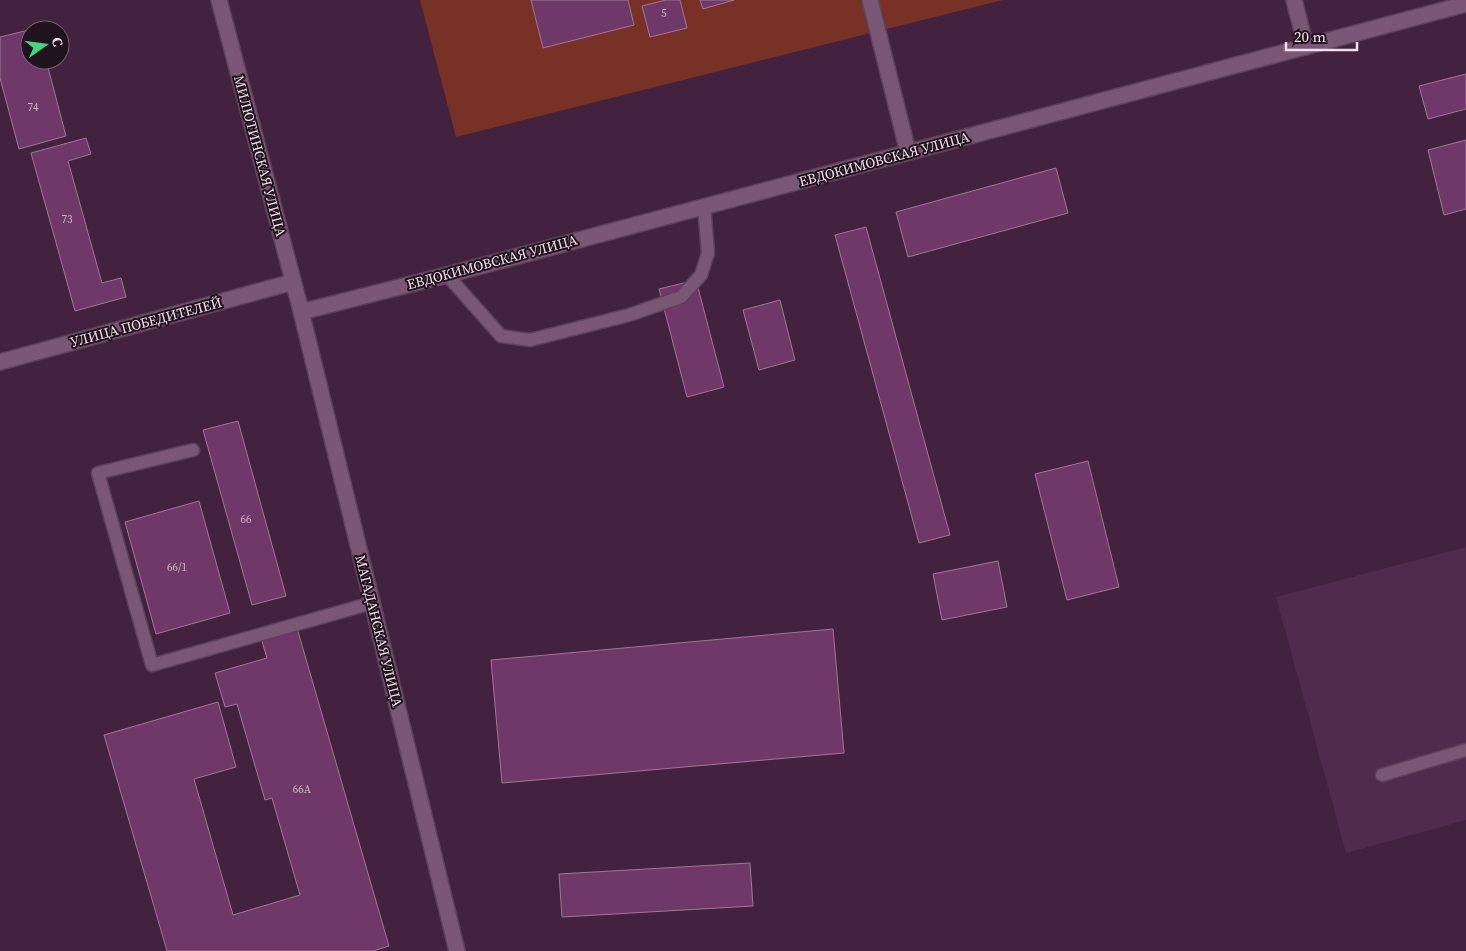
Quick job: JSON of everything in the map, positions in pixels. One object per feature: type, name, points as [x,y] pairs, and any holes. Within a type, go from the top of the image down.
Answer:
[{"type":"main road","name":"МИЛЮТИНСКАЯ УЛИЦА","points":[[219,0],[301,312]]},
{"type":"main road","points":[[870,0],[908,152]]},
{"type":"main road","points":[[1294,0],[1306,47]]},
{"type":"main road","name":"ЕВДОКИМОВСКАЯ УЛИЦА","points":[[301,312],[448,275],[1466,4]]},
{"type":"main road","name":"УЛИЦА ПОБЕДИТЕЛЕЙ","points":[[0,362],[293,282]]},
{"type":"main road","name":"МАГАДАНСКАЯ УЛИЦА","points":[[301,312],[457,951]]},
{"type":"lane","points":[[448,275],[501,336],[530,340],[628,315],[680,297],[701,275],[708,253],[704,206]]},
{"type":"lane","points":[[193,450],[98,473],[152,665],[372,603]]},
{"type":"lane","points":[[1382,775],[1466,750]]},
{"type":"shaded area","points":[[420,0],[1003,0],[456,137]]},
{"type":"shaded area","points":[[1466,547],[1466,820],[1346,853],[1276,597]]},
{"type":"building","points":[[531,0],[628,0],[634,25],[543,48]]},
{"type":"building","points":[[666,0],[680,0],[687,28],[650,37],[642,6]]},
{"type":"building","points":[[700,0],[734,0],[703,9]]},
{"type":"building","points":[[20,32],[20,70],[49,70],[66,136],[19,149],[0,78],[0,37]]},
{"type":"building","points":[[1466,74],[1466,109],[1428,119],[1419,86]]},
{"type":"building","points":[[86,138],[91,154],[68,161],[102,283],[121,278],[126,297],[75,311],[31,153]]},
{"type":"building","points":[[1466,140],[1466,209],[1444,215],[1428,150]]},
{"type":"building","points":[[1056,168],[1068,213],[908,257],[896,212]]},
{"type":"building","points":[[866,227],[950,535],[919,543],[835,235]]},
{"type":"building","points":[[696,280],[724,387],[687,397],[659,289]]},
{"type":"building","points":[[780,300],[795,360],[759,370],[743,310]]},
{"type":"building","points":[[238,421],[286,596],[252,605],[203,430]]},
{"type":"building","points":[[1088,461],[1119,587],[1067,600],[1035,474]]},
{"type":"building","points":[[199,501],[230,613],[156,634],[125,522]]},
{"type":"building","points":[[998,561],[1007,607],[942,620],[933,574]]},
{"type":"building","points":[[297,628],[389,946],[373,951],[167,951],[104,735],[218,702],[236,767],[194,779],[233,915],[300,895],[272,798],[265,800],[237,704],[225,707],[215,673],[267,658],[261,638]]},
{"type":"building","points":[[833,629],[844,753],[502,783],[491,660]]},
{"type":"building","points":[[750,863],[753,906],[562,917],[559,874]]}]
